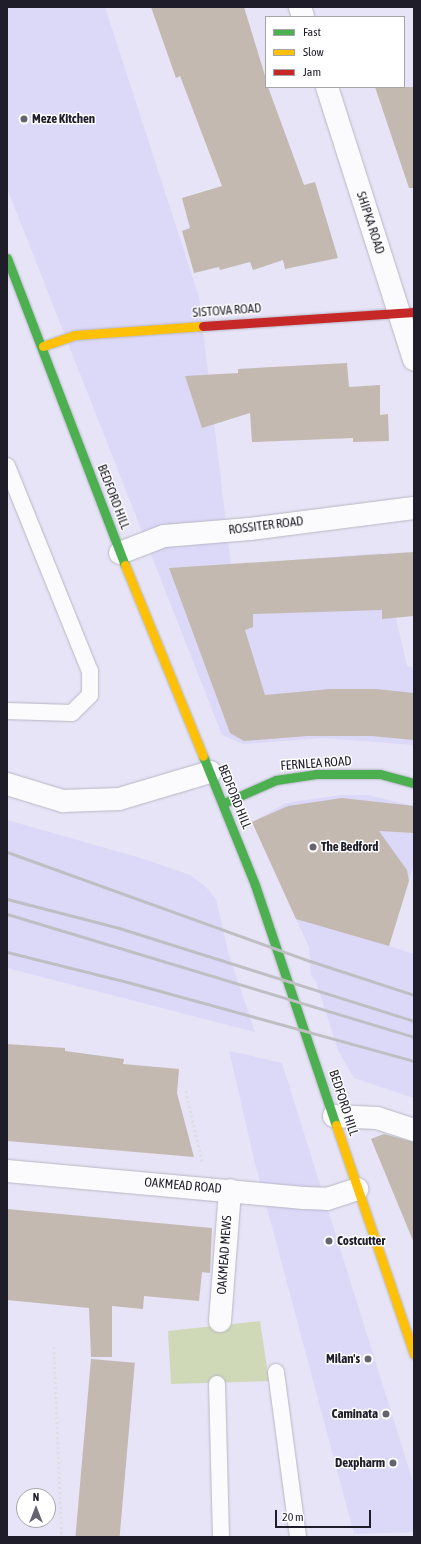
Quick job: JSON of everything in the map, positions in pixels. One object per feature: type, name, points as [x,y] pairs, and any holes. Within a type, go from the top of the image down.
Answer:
[{"type":"main road","name":"BEDFORD HILL","points":[[7,258],[43,346],[120,553],[224,803],[279,951],[357,1189],[414,1354]]},
{"type":"main road","name":"SISTOVA ROAD","points":[[43,346],[75,335],[406,312]]},
{"type":"main road","name":"FERNLEA ROAD","points":[[224,803],[276,780],[316,774],[380,774],[414,783]]},
{"type":"street","name":"SHIPKA ROAD","points":[[326,88],[406,312],[414,359]]},
{"type":"street","name":"ROSSITER ROAD","points":[[120,553],[164,536],[250,529],[414,508]]},
{"type":"street","points":[[7,784],[63,801],[119,799],[210,772]]},
{"type":"street","points":[[334,1116],[370,1117],[414,1130]]},
{"type":"street","name":"OAKMEAD ROAD","points":[[7,1171],[327,1199],[357,1189]]},
{"type":"street","name":"OAKMEAD MEWS","points":[[220,1320],[230,1190]]},
{"type":"lane","points":[[7,466],[90,671],[90,695],[72,713],[7,711]]},
{"type":"lane","points":[[276,1372],[298,1537]]},
{"type":"lane","points":[[217,1384],[221,1537]]},
{"type":"path","points":[[186,1091],[202,1162],[230,1190]]},
{"type":"path","points":[[54,1346],[62,1537]]},
{"type":"shaded area","points":[[7,7],[105,7],[199,297],[231,565],[381,553],[407,666],[414,668],[414,745],[324,738],[243,744],[222,735],[7,188]]},
{"type":"shaded area","points":[[341,795],[368,795],[414,806],[414,864],[389,946],[414,954],[414,1098],[354,1078],[338,1050],[316,982],[311,975],[309,947],[252,822],[286,803]]},
{"type":"shaded area","points":[[7,820],[144,859],[190,875],[205,886],[216,899],[229,955],[255,1032],[7,968]]},
{"type":"shaded area","points":[[229,1051],[282,1063],[414,1485],[414,1532],[354,1534],[255,1163]]},
{"type":"green space","points":[[260,1321],[269,1381],[171,1384],[168,1331]]},
{"type":"building","points":[[151,7],[244,7],[265,76],[265,88],[268,88],[304,185],[315,182],[338,258],[285,269],[283,260],[253,270],[250,262],[220,270],[219,267],[194,273],[182,231],[190,228],[182,198],[222,186],[180,76],[176,78]]},
{"type":"building","points":[[414,87],[414,188],[409,188],[375,88]]},
{"type":"building","points":[[347,363],[349,387],[380,385],[380,415],[388,414],[389,441],[353,442],[353,438],[252,442],[250,413],[202,428],[185,376],[238,373],[238,369]]},
{"type":"building","points":[[414,552],[414,616],[382,619],[382,610],[253,614],[253,627],[245,630],[265,695],[330,689],[376,689],[414,693],[414,740],[371,736],[308,736],[244,741],[230,733],[169,568]]},
{"type":"building","points":[[342,798],[414,806],[414,833],[379,831],[407,870],[409,881],[389,946],[296,919],[252,822],[288,806]]},
{"type":"building","points":[[7,1044],[65,1048],[65,1051],[124,1059],[123,1064],[179,1069],[177,1093],[194,1157],[7,1141]]},
{"type":"building","points":[[384,1134],[414,1142],[414,1243],[371,1139]]},
{"type":"building","points":[[7,1209],[212,1228],[210,1273],[202,1272],[199,1301],[144,1296],[143,1309],[112,1306],[112,1357],[91,1357],[89,1308],[7,1300]]},
{"type":"building","points":[[91,1359],[135,1363],[120,1537],[75,1536]]},
{"type":"railway","points":[[7,852],[310,961],[414,995]]},
{"type":"railway","points":[[7,899],[119,928],[414,1021]]},
{"type":"railway","points":[[7,914],[414,1037]]},
{"type":"railway","points":[[7,952],[131,983],[414,1061]]},
{"type":"traffic: fast","points":[[7,258],[125,565]]},
{"type":"traffic: fast","points":[[203,756],[255,885],[336,1125]]},
{"type":"traffic: fast","points":[[224,803],[276,780],[316,774],[380,774],[414,783]]},
{"type":"traffic: slow","points":[[43,346],[75,335],[203,326]]},
{"type":"traffic: slow","points":[[125,565],[203,756]]},
{"type":"traffic: slow","points":[[336,1125],[414,1354]]},
{"type":"traffic: jam","points":[[203,326],[414,312]]},
{"type":"place","name":"Meze Kitchen","points":[[24,119]]},
{"type":"place","name":"The Bedford","points":[[313,847]]},
{"type":"place","name":"Costcutter","points":[[329,1241]]},
{"type":"place","name":"Milan's","points":[[368,1359]]},
{"type":"place","name":"Caminata","points":[[386,1414]]},
{"type":"place","name":"Dexpharm","points":[[393,1463]]}]
